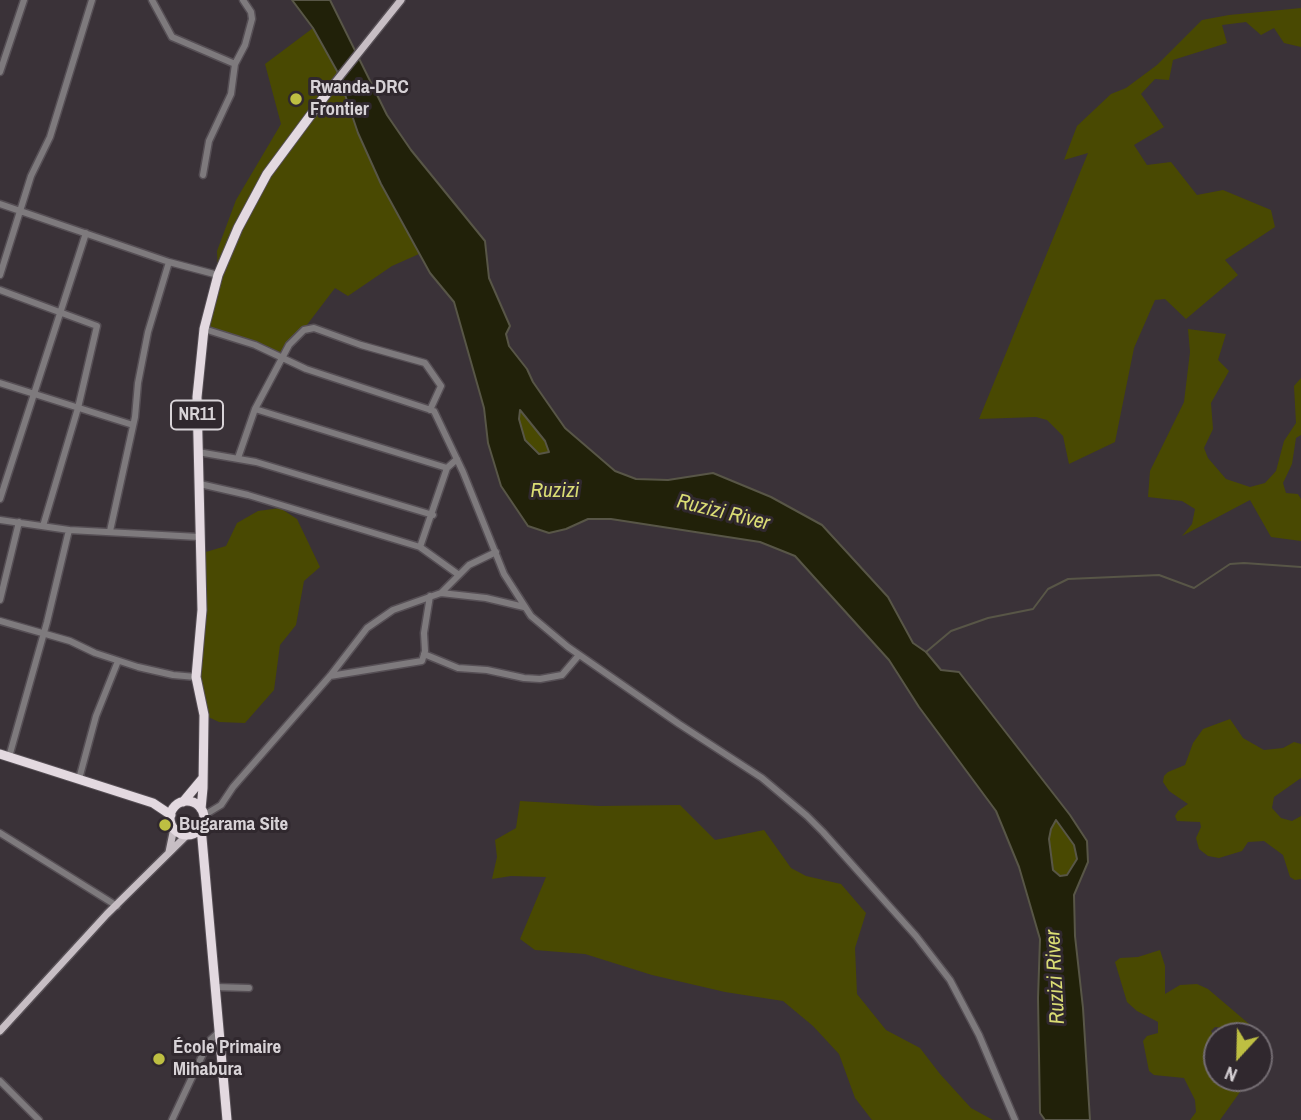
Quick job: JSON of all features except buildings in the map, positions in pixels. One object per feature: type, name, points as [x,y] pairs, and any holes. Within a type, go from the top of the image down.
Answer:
[{"type":"highway","name":"NR11","points":[[202,813],[204,715],[196,677],[202,610],[197,397],[205,329],[218,275],[238,228],[267,174],[333,85]]},
{"type":"highway","points":[[4,755],[153,803],[171,815],[174,828],[187,835],[197,832],[201,827]]},
{"type":"highway","points":[[171,815],[202,778]]},
{"type":"highway","points":[[153,803],[192,802],[202,813],[201,827],[227,1120]]},
{"type":"main road","points":[[333,85],[401,0]]},
{"type":"main road","points":[[169,852],[174,828]]},
{"type":"main road","points":[[0,1031],[187,835]]},
{"type":"street","points":[[0,72],[24,0]]},
{"type":"street","points":[[0,275],[19,209],[50,137],[92,0]]},
{"type":"street","points":[[152,0],[173,37],[235,64]]},
{"type":"street","points":[[203,175],[209,141],[231,94],[235,64],[252,19],[243,0]]},
{"type":"street","points":[[0,204],[169,262],[218,275]]},
{"type":"street","points":[[0,499],[86,233]]},
{"type":"street","points":[[110,531],[133,425],[148,332],[169,262]]},
{"type":"street","points":[[0,290],[97,326],[78,408],[43,527]]},
{"type":"street","points":[[238,458],[255,409],[289,345],[304,330],[314,328],[425,363],[441,386],[430,410]]},
{"type":"street","points":[[205,329],[255,345],[281,359],[434,411],[457,459],[504,574],[524,607],[545,629],[579,655],[762,778],[823,832],[916,936],[950,980],[979,1035],[1015,1120]]},
{"type":"street","points":[[0,383],[133,425]]},
{"type":"street","points":[[255,409],[447,468]]},
{"type":"street","points":[[198,452],[238,458],[433,515]]},
{"type":"street","points":[[420,547],[447,468],[457,459]]},
{"type":"street","points":[[200,484],[248,495],[420,547],[459,575]]},
{"type":"street","points":[[0,520],[69,530],[199,537]]},
{"type":"street","points":[[0,600],[19,523]]},
{"type":"street","points":[[4,755],[43,635],[69,530]]},
{"type":"street","points":[[441,593],[469,565],[495,552]]},
{"type":"street","points":[[202,813],[221,806],[233,787],[330,676],[367,628],[382,616],[441,593],[486,598],[524,607]]},
{"type":"street","points":[[330,676],[422,661],[425,654],[424,633],[430,596]]},
{"type":"street","points":[[0,621],[69,641],[118,661],[156,672],[196,677]]},
{"type":"street","points":[[425,654],[458,668],[540,679],[562,675],[579,655]]},
{"type":"street","points":[[79,779],[96,716],[118,661]]},
{"type":"street","points":[[0,833],[117,906]]},
{"type":"street","points":[[216,988],[249,988]]},
{"type":"street","points":[[172,1120],[209,1041],[219,1032]]},
{"type":"street","points":[[0,1081],[39,1120]]},
{"type":"shaded area","points":[[1301,8],[1301,47],[1284,43],[1274,28],[1261,35],[1246,22],[1222,25],[1227,43],[1173,60],[1169,80],[1155,79],[1141,94],[1164,127],[1134,145],[1147,165],[1171,162],[1197,195],[1223,190],[1271,210],[1275,227],[1225,260],[1238,275],[1186,319],[1165,299],[1155,300],[1134,348],[1115,442],[1069,464],[1063,436],[1047,420],[1036,417],[979,419],[1088,153],[1064,160],[1077,126],[1111,94],[1126,88],[1157,65],[1202,20]]},
{"type":"shaded area","points":[[313,28],[337,71],[358,133],[381,184],[419,254],[392,266],[348,296],[335,288],[281,359],[255,345],[205,329],[218,275],[217,251],[236,200],[281,124],[265,64]]},
{"type":"shaded area","points":[[1188,329],[1226,334],[1218,360],[1229,371],[1211,403],[1213,429],[1204,448],[1208,458],[1226,479],[1250,487],[1265,483],[1276,471],[1284,441],[1296,423],[1294,386],[1301,378],[1301,435],[1296,438],[1292,464],[1283,483],[1286,493],[1298,494],[1301,499],[1301,541],[1271,537],[1250,500],[1182,536],[1192,524],[1195,509],[1182,501],[1148,497],[1150,471],[1184,402],[1190,352]]},
{"type":"shaded area","points":[[520,410],[545,441],[549,452],[539,454],[525,441],[519,419]]},
{"type":"shaded area","points":[[280,508],[297,519],[320,567],[304,581],[296,625],[280,645],[274,690],[245,723],[219,722],[204,715],[196,677],[199,554],[226,546],[237,523],[258,511]]},
{"type":"shaded area","points":[[1230,719],[1243,738],[1264,750],[1283,748],[1294,742],[1301,744],[1301,778],[1274,797],[1272,808],[1281,818],[1292,821],[1301,816],[1301,879],[1290,877],[1283,855],[1264,841],[1248,842],[1242,851],[1219,858],[1208,856],[1199,849],[1196,838],[1201,827],[1200,822],[1177,821],[1175,816],[1178,811],[1188,804],[1169,791],[1163,782],[1164,776],[1185,765],[1193,743],[1203,729]]},
{"type":"shaded area","points":[[520,801],[599,806],[680,805],[715,840],[764,830],[791,868],[806,876],[841,884],[866,913],[855,948],[857,994],[886,1030],[920,1048],[971,1108],[993,1120],[872,1120],[855,1098],[839,1054],[813,1026],[783,1001],[725,992],[652,975],[585,954],[535,950],[520,939],[546,877],[511,876],[492,879],[497,857],[495,840],[516,828]]},
{"type":"shaded area","points":[[1056,820],[1074,845],[1077,859],[1067,875],[1059,876],[1053,870],[1049,839]]},
{"type":"shaded area","points":[[1160,950],[1165,966],[1165,994],[1180,985],[1197,984],[1208,989],[1247,1022],[1203,1022],[1203,1092],[1240,1092],[1220,1120],[1190,1120],[1196,1112],[1195,1100],[1184,1078],[1154,1075],[1149,1071],[1143,1041],[1147,1036],[1158,1033],[1158,1022],[1137,1011],[1127,1002],[1115,962],[1120,958],[1138,957]]},
{"type":"water","name":"Ruzizi","points":[[292,0],[330,0],[387,115],[411,150],[485,241],[489,278],[510,326],[506,334],[509,346],[565,428],[615,471],[636,479],[668,480],[713,473],[771,497],[822,525],[888,597],[913,643],[926,652],[941,670],[959,672],[1070,815],[1087,841],[1088,862],[1074,895],[1090,1120],[1045,1120],[1040,1113],[1040,939],[1019,867],[996,811],[919,707],[889,660],[795,556],[760,542],[611,519],[588,519],[549,533],[528,526],[501,486],[488,443],[484,408],[454,302],[430,273],[381,184],[358,133],[337,71],[313,28]],"holes":[[[520,410],[545,441],[549,452],[539,454],[525,440],[519,419]],[[1056,820],[1074,845],[1077,859],[1067,875],[1060,876],[1053,870],[1049,839]]]},
{"type":"waterway","points":[[926,652],[951,631],[988,618],[1033,609],[1048,589],[1068,579],[1159,575],[1194,588],[1230,564],[1301,567]]},
{"type":"place","name":"Rwanda-DRC Frontier","points":[[296,99]]},
{"type":"place","name":"Bugarama Site","points":[[165,825]]},
{"type":"place","name":"École Primaire Mihabura","points":[[159,1059]]},
{"type":"water label","name":"Ruzizi River","points":[[723,513]]},
{"type":"water label","name":"Ruzizi River","points":[[1056,977]]}]
